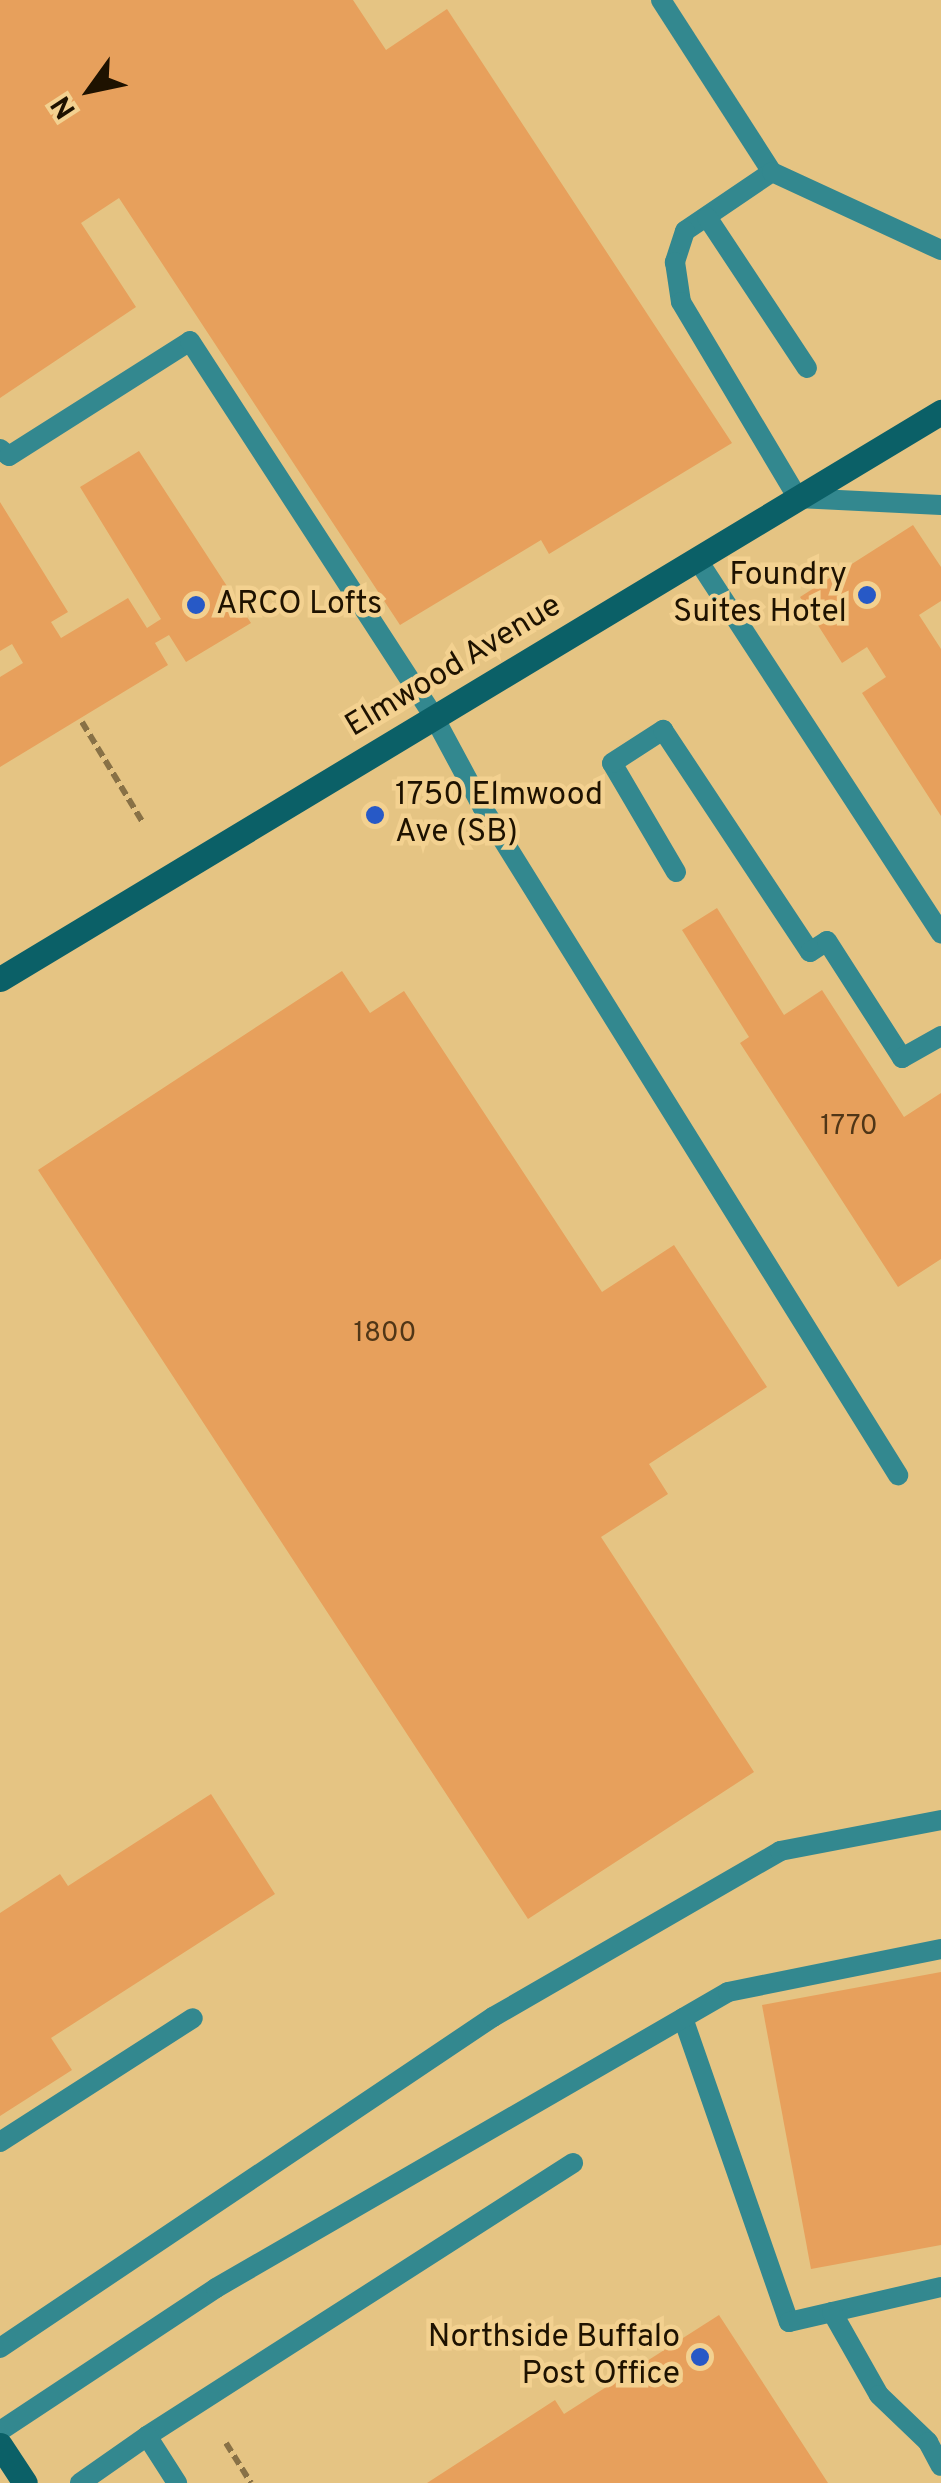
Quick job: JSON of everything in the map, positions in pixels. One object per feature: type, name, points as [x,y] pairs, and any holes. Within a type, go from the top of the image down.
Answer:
[{"type":"street","name":"Elmwood Avenue","points":[[0,979],[941,412]]},
{"type":"street","points":[[0,2445],[24,2483]]},
{"type":"lane","points":[[661,0],[772,172],[941,250]]},
{"type":"lane","points":[[772,172],[685,231],[675,262],[680,302],[798,498],[941,506]]},
{"type":"lane","points":[[707,216],[807,368]]},
{"type":"lane","points":[[0,449],[9,456],[190,341],[434,717],[483,808],[898,1474]]},
{"type":"lane","points":[[697,559],[941,934]]},
{"type":"lane","points":[[676,872],[612,763],[663,730],[810,952],[827,942],[902,1058],[941,1036]]},
{"type":"lane","points":[[0,2348],[493,2018],[780,1851],[941,1820]]},
{"type":"lane","points":[[0,2431],[216,2288],[728,1992],[941,1949]]},
{"type":"lane","points":[[0,2142],[193,2018]]},
{"type":"lane","points":[[683,2018],[790,2322],[941,2287]]},
{"type":"lane","points":[[80,2483],[573,2163]]},
{"type":"lane","points":[[832,2312],[880,2394],[928,2442],[941,2466]]},
{"type":"lane","points":[[147,2436],[177,2483]]},
{"type":"path","points":[[82,722],[142,821]]},
{"type":"path","points":[[226,2443],[251,2483]]},
{"type":"building","points":[[0,0],[353,0],[386,50],[447,9],[732,443],[549,554],[541,540],[400,625],[119,198],[81,223],[136,307],[0,398]]},
{"type":"building","name":"ARCO Lofts","points":[[139,451],[251,623],[186,662],[169,635],[155,643],[168,665],[0,767],[0,677],[23,663],[12,644],[0,651],[0,502],[68,612],[51,622],[61,638],[128,598],[147,628],[161,619],[80,487]]},
{"type":"building","points":[[913,525],[941,567],[941,601],[919,615],[941,649],[941,816],[862,693],[886,677],[867,647],[842,663],[800,597]]},
{"type":"building","points":[[717,908],[784,1015],[822,990],[904,1117],[941,1093],[941,1259],[898,1287],[740,1043],[749,1037],[682,930]]},
{"type":"building","points":[[342,971],[370,1013],[404,991],[602,1292],[674,1245],[767,1387],[649,1464],[668,1494],[601,1537],[754,1772],[528,1919],[38,1170]]},
{"type":"building","points":[[211,1794],[275,1894],[51,2038],[72,2070],[0,2116],[0,1913],[60,1874],[68,1886]]},
{"type":"building","points":[[941,1972],[941,2245],[811,2269],[762,2005]]},
{"type":"building","name":"Northside Buffalo Post Office","points":[[719,2315],[828,2483],[427,2483],[555,2400],[564,2414]]},
{"type":"place","name":"Foundry Suites Hotel","points":[[867,595]]},
{"type":"place","name":"ARCO Lofts","points":[[196,605]]},
{"type":"place","name":"1750 Elmwood Ave (SB)","points":[[375,815]]},
{"type":"place","name":"Northside Buffalo Post Office","points":[[700,2357]]}]
